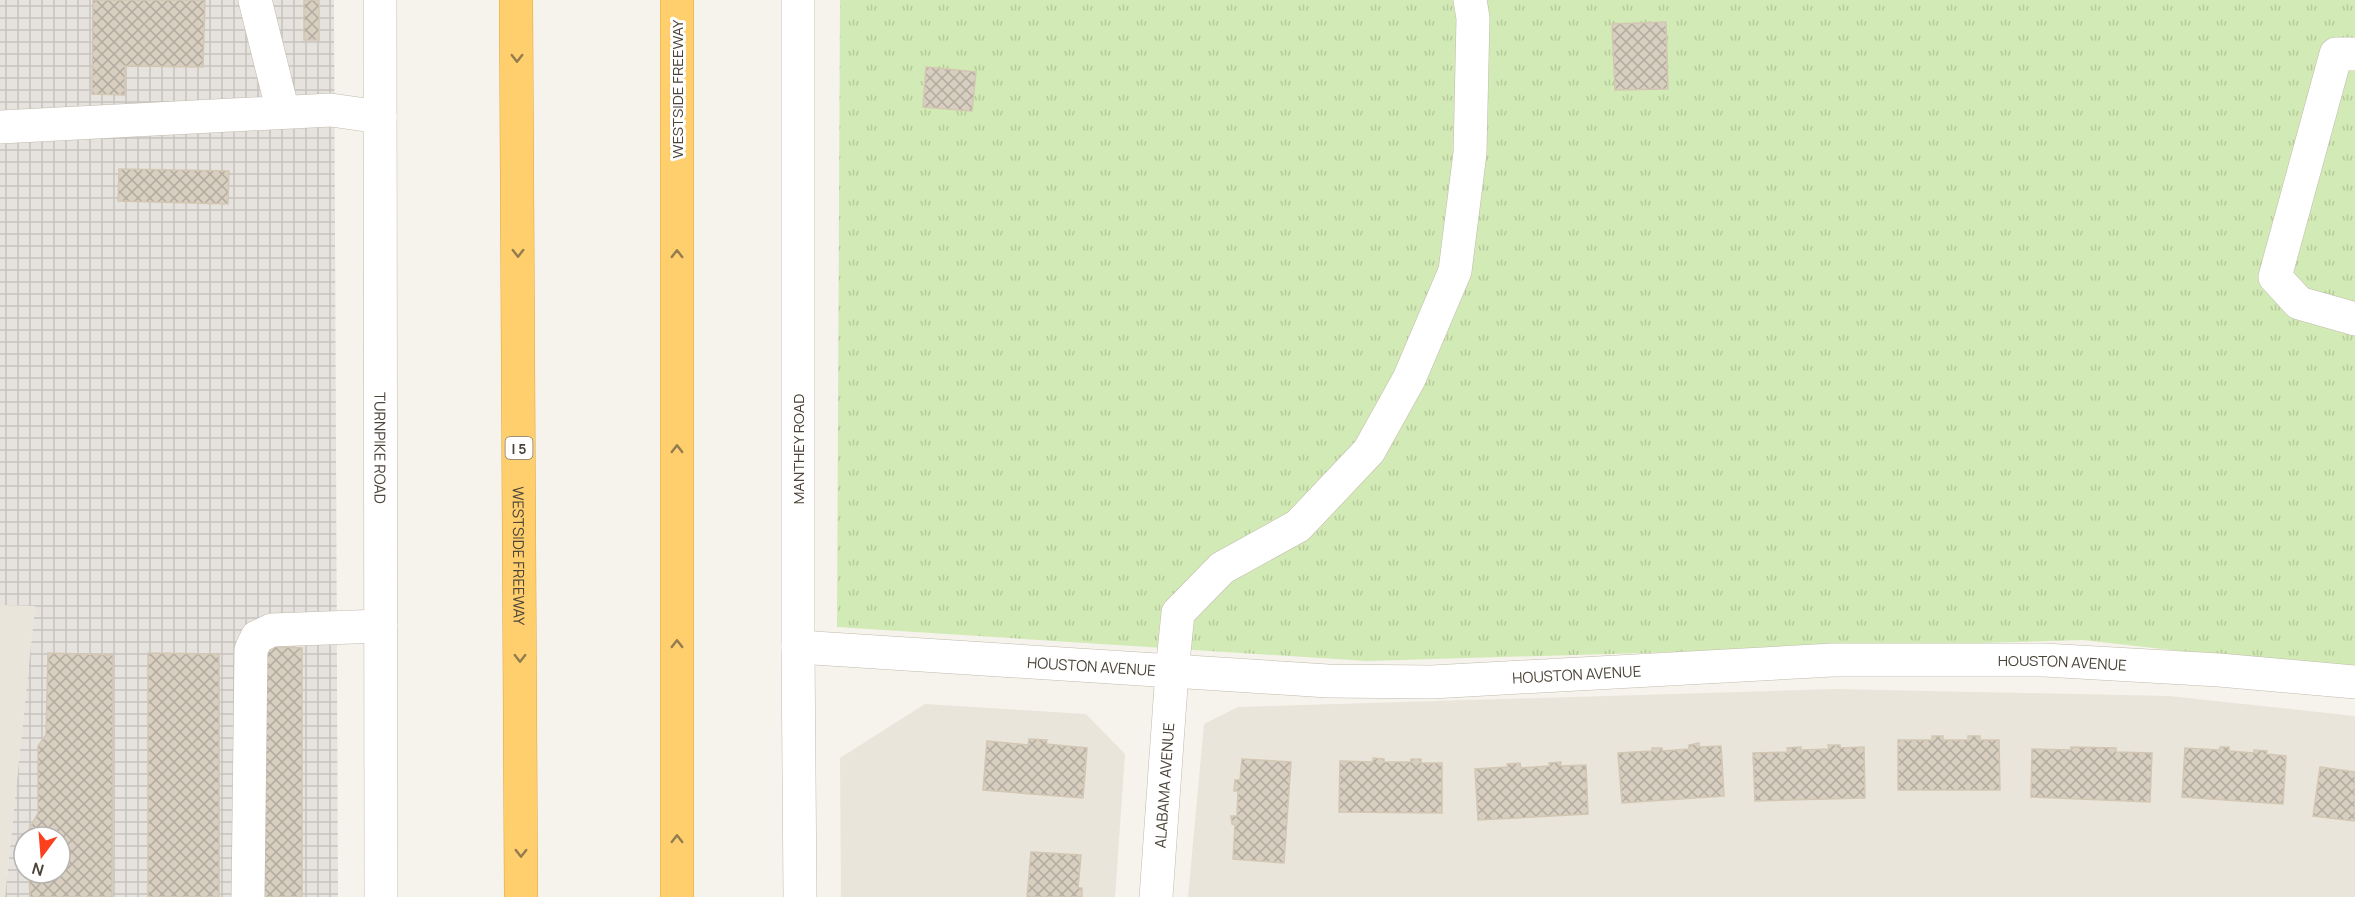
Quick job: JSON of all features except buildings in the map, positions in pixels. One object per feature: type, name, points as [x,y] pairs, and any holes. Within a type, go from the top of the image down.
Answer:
[{"type":"highway","name":"WESTSIDE FREEWAY","points":[[516,0],[521,897]]},
{"type":"highway","name":"WESTSIDE FREEWAY","points":[[677,0],[677,897]]},
{"type":"street","points":[[255,0],[283,112]]},
{"type":"street","name":"TURNPIKE ROAD","points":[[380,0],[381,897]]},
{"type":"street","name":"MANTHEY ROAD","points":[[798,0],[800,897]]},
{"type":"street","name":"ALABAMA AVENUE","points":[[1155,897],[1178,613],[1222,568],[1298,526],[1370,451],[1409,379],[1455,271],[1470,153],[1473,18],[1470,0]]},
{"type":"street","points":[[2355,54],[2336,54],[2275,277],[2299,303],[2355,318]]},
{"type":"street","points":[[0,127],[331,110],[380,117]]},
{"type":"street","points":[[248,897],[250,650],[257,637],[272,630],[381,626]]},
{"type":"street","name":"HOUSTON AVENUE","points":[[798,647],[1328,681],[1432,682],[1833,660],[2032,660],[2219,670],[2355,682]]},
{"type":"shaded area","points":[[0,0],[334,0],[338,897],[5,897],[12,829],[12,885],[72,885],[72,825],[12,825],[35,606],[0,605]]},
{"type":"shaded area","points":[[0,605],[35,606],[5,897],[0,897]]},
{"type":"shaded area","points":[[1836,689],[2169,696],[2355,716],[2355,897],[1188,897],[1204,724],[1238,707]]},
{"type":"shaded area","points":[[925,704],[1086,714],[1125,754],[1115,897],[841,897],[840,758]]},
{"type":"green space","points":[[840,0],[2355,0],[2355,671],[2083,640],[1367,661],[837,627]]}]
